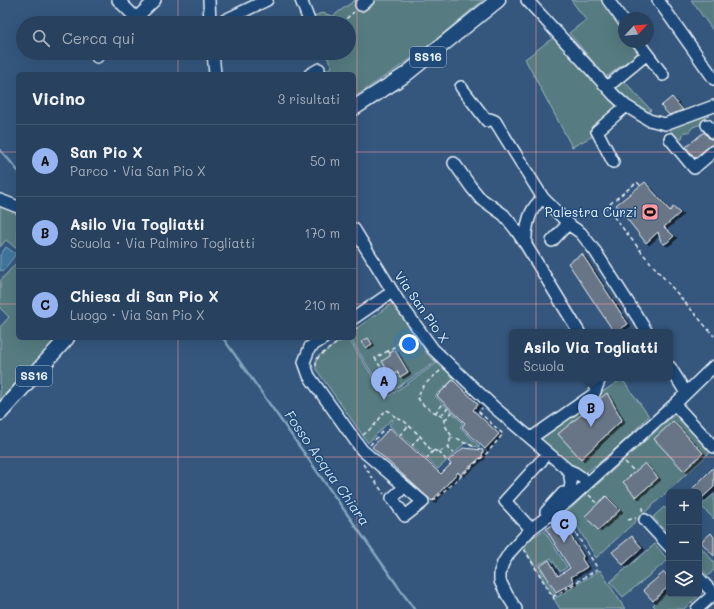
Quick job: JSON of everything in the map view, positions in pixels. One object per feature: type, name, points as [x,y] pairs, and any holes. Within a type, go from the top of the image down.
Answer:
[{"type":"main road","name":"SS16","points":[[356,107],[405,74],[498,0]]},
{"type":"main road","name":"SS16","points":[[0,413],[65,340]]},
{"type":"street","points":[[118,0],[131,16]]},
{"type":"street","points":[[138,16],[155,0]]},
{"type":"street","points":[[209,0],[210,16]]},
{"type":"street","points":[[234,16],[267,0]]},
{"type":"street","points":[[301,0],[307,16]]},
{"type":"street","points":[[527,0],[626,106],[649,120],[665,124],[714,106]]},
{"type":"street","points":[[608,0],[618,14]]},
{"type":"street","points":[[658,0],[714,79]]},
{"type":"street","points":[[642,48],[662,75]]},
{"type":"street","points":[[607,87],[647,54]]},
{"type":"street","points":[[214,60],[215,72]]},
{"type":"street","points":[[461,87],[487,121],[490,119],[495,121],[544,198],[571,226],[581,233],[595,251],[645,329]]},
{"type":"street","points":[[613,162],[597,131],[626,106]]},
{"type":"street","points":[[670,139],[694,168],[714,151]]},
{"type":"street","points":[[454,162],[480,198],[504,215],[516,230],[577,329]]},
{"type":"street","points":[[526,245],[525,238],[527,223],[535,206],[544,198]]},
{"type":"street","points":[[0,200],[16,205]]},
{"type":"street","points":[[552,241],[566,226],[571,226]]},
{"type":"street","name":"Via San Pio X","points":[[356,232],[392,292],[433,350],[569,474],[575,473],[585,488]]},
{"type":"street","points":[[356,317],[392,292]]},
{"type":"street","points":[[321,340],[310,347],[304,362],[309,376],[362,450],[423,502],[405,516],[392,498],[399,492]]},
{"type":"street","points":[[516,609],[500,581],[500,572],[503,563],[510,552],[531,529],[565,497],[585,488],[714,366]]},
{"type":"street","points":[[673,372],[686,393]]},
{"type":"street","points":[[531,438],[594,394],[599,381]]},
{"type":"street","points":[[679,409],[714,447]]},
{"type":"street","points":[[531,529],[505,501],[542,460]]},
{"type":"street","points":[[565,497],[571,483],[569,474]]},
{"type":"street","points":[[644,520],[666,543]]},
{"type":"street","points":[[697,609],[714,594],[702,581]]},
{"type":"path","points":[[349,16],[364,3]]},
{"type":"path","points":[[640,186],[637,182],[606,207],[644,255],[714,336]]},
{"type":"path","points":[[398,373],[388,379],[375,358],[395,347],[405,338],[414,333]]},
{"type":"path","points":[[316,369],[316,361],[319,356],[341,340]]},
{"type":"path","points":[[439,452],[449,446],[451,435],[446,427],[444,418],[427,408],[418,398],[423,387],[442,368]]},
{"type":"path","points":[[435,412],[443,404]]},
{"type":"path","points":[[432,502],[487,453],[503,434],[479,412],[484,406]]},
{"type":"path","points":[[441,416],[448,408]]},
{"type":"path","points":[[365,439],[363,436],[379,420],[386,410],[391,412],[396,418],[404,421],[420,436],[430,449],[439,452],[446,460]]},
{"type":"path","points":[[445,420],[452,412]]},
{"type":"path","points":[[400,435],[408,425]]},
{"type":"path","points":[[368,443],[369,446],[382,432],[386,432]]},
{"type":"path","points":[[412,446],[420,436]]},
{"type":"path","points":[[450,438],[454,437],[473,446]]},
{"type":"path","points":[[447,446],[454,453]]},
{"type":"path","points":[[426,459],[434,450]]},
{"type":"path","points":[[623,458],[634,472]]},
{"type":"path","points":[[585,488],[598,504]]},
{"type":"path","points":[[521,545],[554,598],[598,569],[564,515]]},
{"type":"green space","points":[[355,0],[483,0],[420,53],[356,96],[356,72],[323,72],[332,67],[328,60],[356,60],[356,16],[333,16]]},
{"type":"green space","points":[[571,0],[602,0],[618,22],[618,48],[637,48],[640,52],[606,77],[569,33],[586,20]]},
{"type":"green space","points":[[691,0],[714,0],[714,32]]},
{"type":"green space","points":[[322,13],[333,16],[314,16]]},
{"type":"green space","points":[[554,37],[619,106],[593,136],[572,147],[525,59]]},
{"type":"green space","points":[[623,80],[651,110],[646,114],[630,104],[614,87]]},
{"type":"green space","points":[[701,113],[706,116],[704,123],[693,127],[689,132],[684,132],[682,138],[676,141],[669,127]]},
{"type":"green space","points":[[0,205],[16,210],[16,248],[6,240],[0,247]]},
{"type":"green space","points":[[16,263],[16,340],[57,340],[0,401],[0,327],[9,317],[0,308],[0,281]]},
{"type":"green space","points":[[394,302],[428,355],[436,362],[386,395],[351,340],[356,340],[356,329]]},
{"type":"green space","points":[[341,340],[349,340],[386,398],[437,363],[454,378],[435,396],[463,423],[460,427],[480,447],[471,446],[466,442],[438,469],[389,425],[393,420],[392,419],[368,443],[316,369],[316,361],[319,356]]},
{"type":"green space","points":[[619,381],[623,381],[649,416],[613,451],[582,474],[570,468],[537,435]]},
{"type":"green space","points":[[675,414],[710,452],[670,489],[666,489],[666,493],[596,558],[568,511]]},
{"type":"green space","points":[[714,494],[714,519],[702,507],[702,505]]},
{"type":"green space","points":[[664,507],[666,509],[666,531],[653,517]]},
{"type":"green space","points":[[544,530],[567,567],[560,572],[551,558],[538,565],[555,594],[553,596],[522,544]]},
{"type":"green space","points":[[655,544],[666,558],[666,562],[623,597],[610,582]]},
{"type":"green space","points":[[702,548],[714,562],[714,570],[708,576],[702,569]]},
{"type":"green space","points":[[600,570],[625,609],[560,609],[554,599]]},
{"type":"green space","points":[[666,593],[666,597],[698,597],[684,609],[657,609],[653,605]]},
{"type":"water","points":[[6,247],[16,254],[3,271],[0,271],[0,255]]},
{"type":"building","points":[[672,97],[683,110],[669,115],[661,106]]},
{"type":"building","points":[[704,132],[709,138],[714,140],[714,144],[709,146],[695,158],[686,147]]},
{"type":"building","name":"Palestra Curzi","points":[[645,182],[670,211],[673,207],[680,213],[664,227],[674,236],[664,244],[661,242],[658,232],[646,243],[616,205]]},
{"type":"building","points":[[582,254],[628,324],[620,329],[612,329],[568,263]]},
{"type":"building","points":[[368,338],[372,344],[366,348],[361,342]]},
{"type":"building","points":[[395,350],[408,372],[400,377],[397,371],[390,375],[382,361],[390,356],[390,353]]},
{"type":"building","points":[[453,380],[478,404],[473,410],[499,434],[485,449],[462,427],[465,423],[437,396]]},
{"type":"building","points":[[607,393],[622,420],[581,459],[558,434]]},
{"type":"building","points":[[673,421],[703,453],[684,471],[654,439]]},
{"type":"building","points":[[390,428],[441,474],[451,464],[448,461],[463,448],[483,450],[482,457],[460,475],[458,472],[432,501],[372,447]]},
{"type":"building","points":[[645,463],[658,478],[636,497],[623,482]]},
{"type":"building","points":[[714,467],[714,487],[702,498],[702,489],[693,488]]},
{"type":"building","points":[[606,496],[620,510],[598,530],[585,516]]},
{"type":"building","points":[[561,520],[583,556],[582,559],[587,567],[571,577],[574,582],[556,592],[540,566],[549,560],[558,576],[570,568],[546,529]]},
{"type":"building","points":[[711,533],[714,537],[714,556],[702,543],[702,541]]},
{"type":"building","points":[[632,536],[642,548],[623,565],[612,552]]},
{"type":"building","points":[[664,572],[666,574],[666,589],[653,601],[643,590]]},
{"type":"waterway","name":"Fosso Acqua Chiara","points":[[0,150],[16,168]]},
{"type":"waterway","name":"Fosso Acqua Chiara","points":[[224,340],[414,609]]},
{"type":"place","name":"Palestra Curzi","points":[[650,212]]},
{"type":"place","name":"San Pio X","points":[[384,400]]},
{"type":"place","name":"Asilo Via Togliatti","points":[[591,427]]},
{"type":"place","name":"Chiesa di San Pio X","points":[[564,543]]}]
